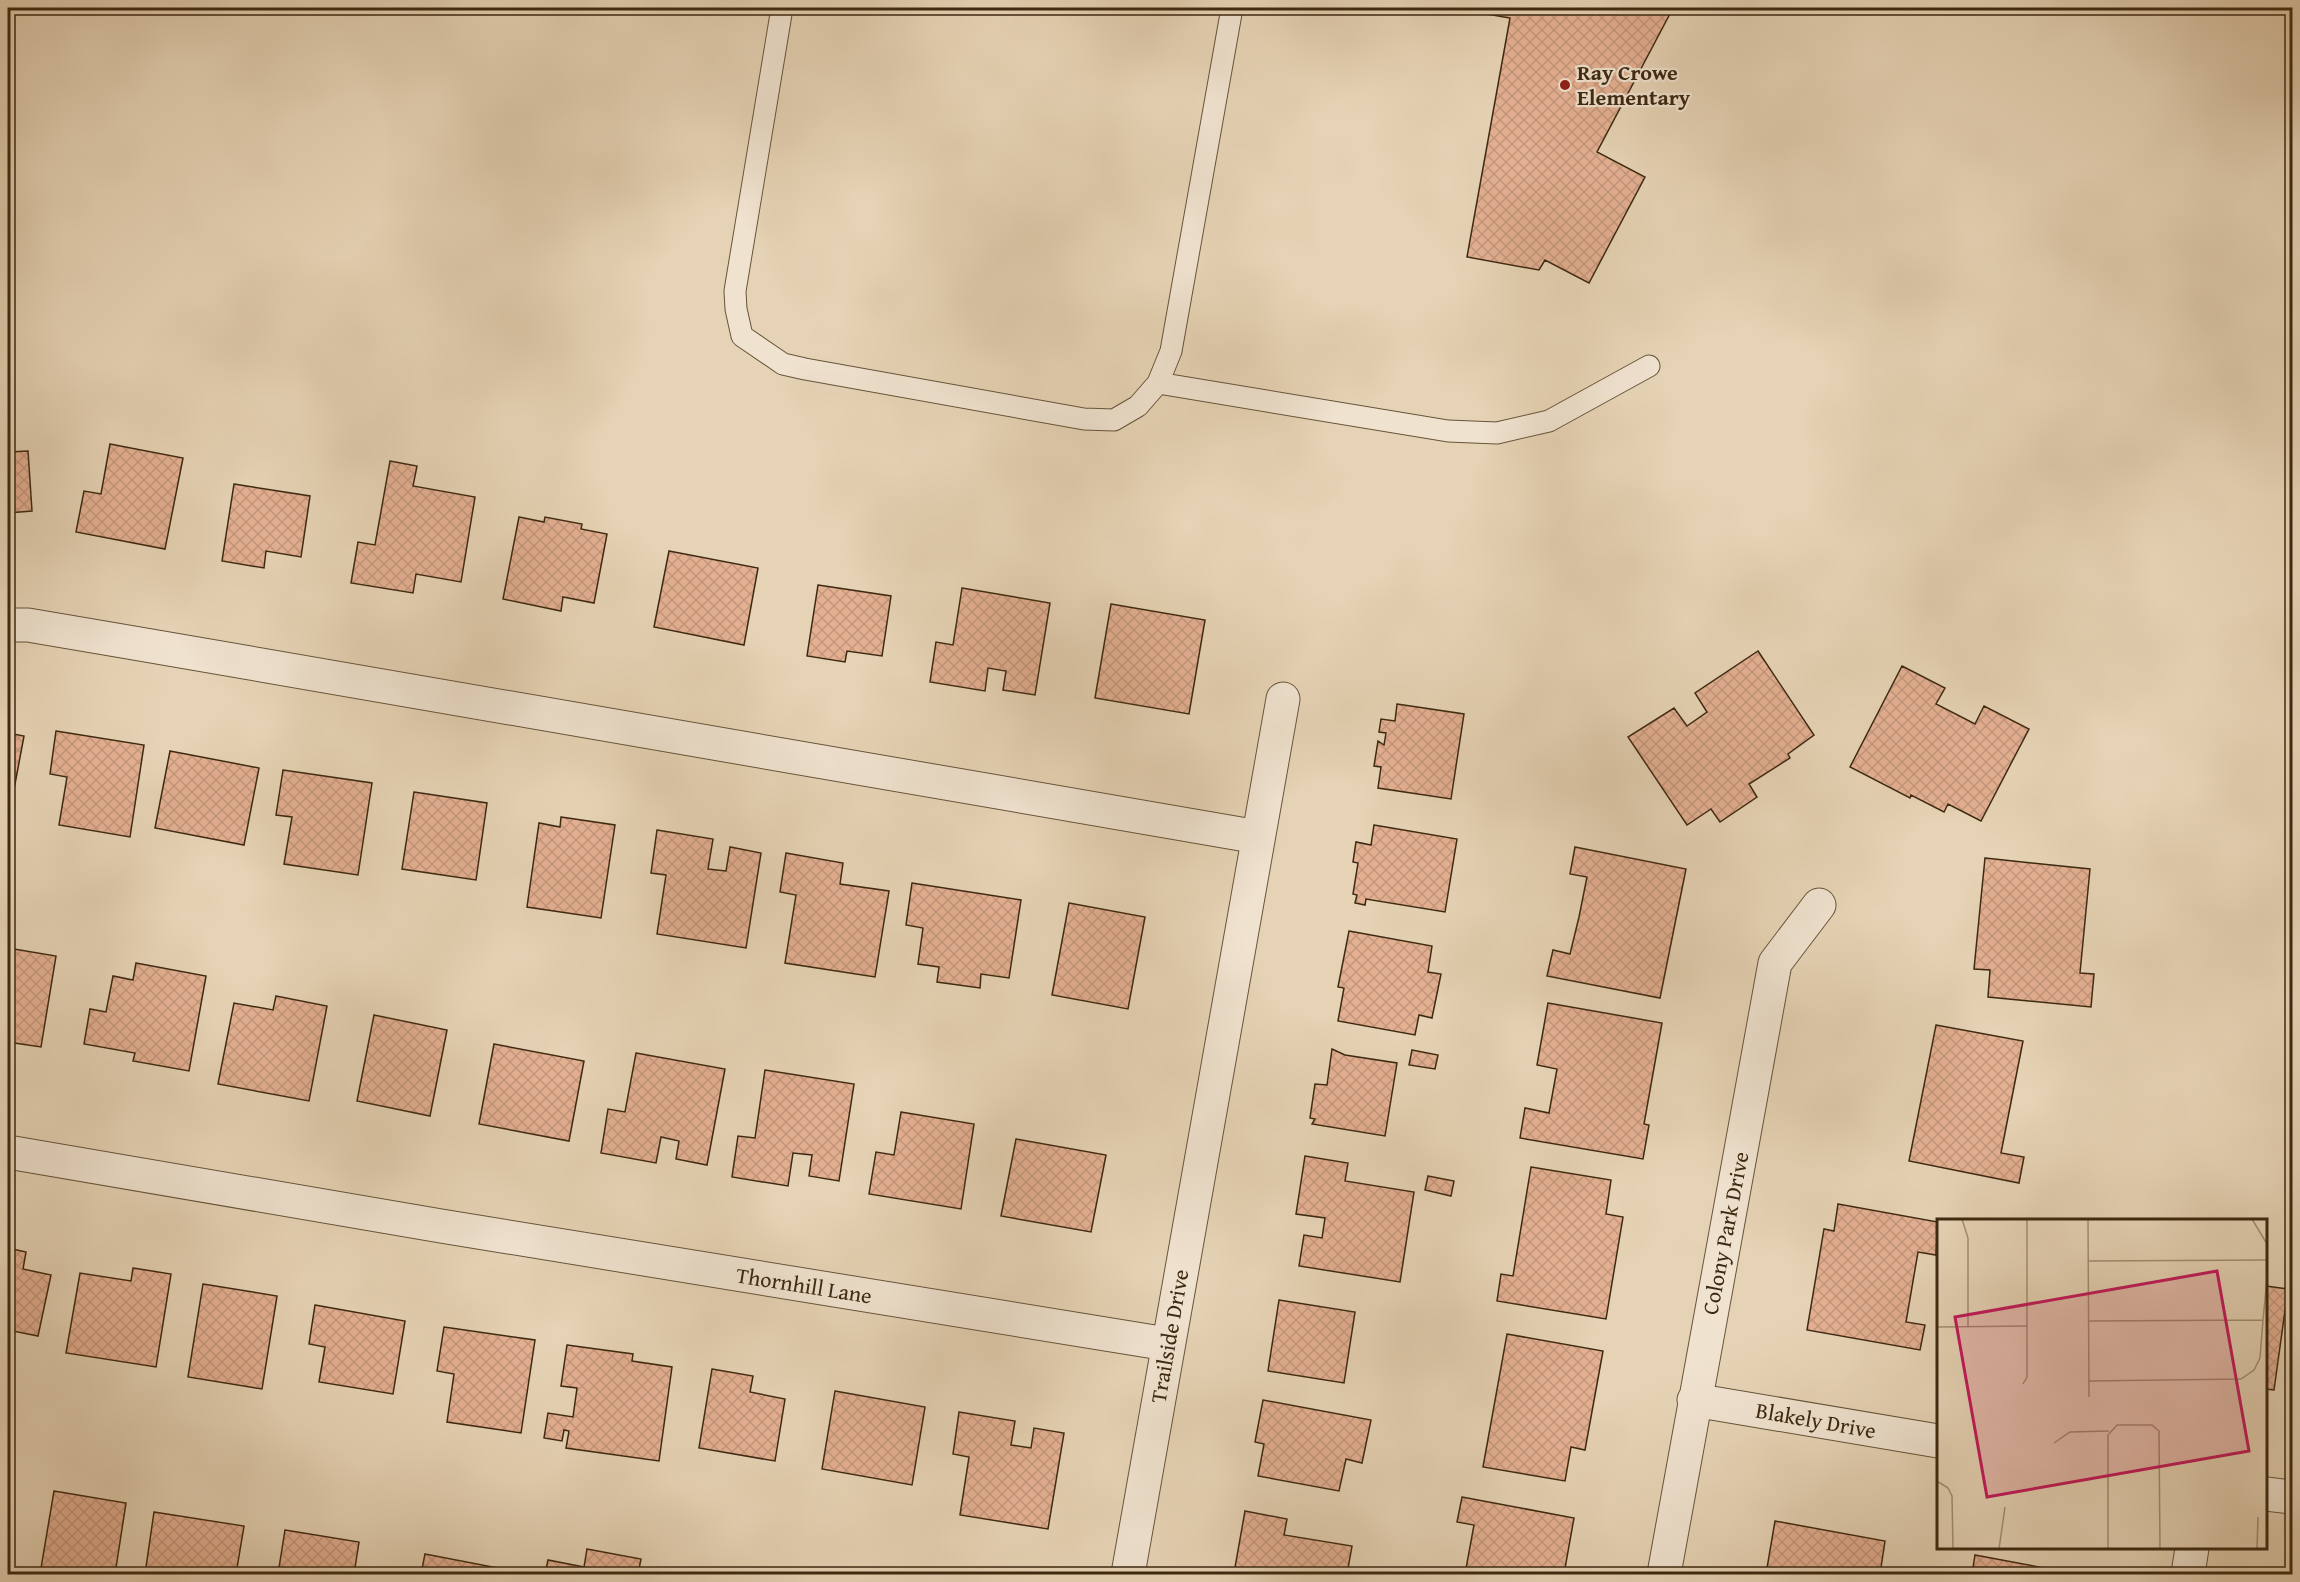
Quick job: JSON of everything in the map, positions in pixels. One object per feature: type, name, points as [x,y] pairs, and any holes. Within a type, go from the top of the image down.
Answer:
[{"type":"street","points":[[8,625],[117,640],[1258,837]]},
{"type":"street","name":"Trailside Drive","points":[[1128,1575],[1210,1098],[1283,699]]},
{"type":"street","name":"Colony Park Drive","points":[[1664,1575],[1775,963],[1820,905]]},
{"type":"street","name":"Thornhill Lane","points":[[8,1152],[441,1226],[1167,1344]]},
{"type":"street","name":"Blakely Drive","points":[[1694,1400],[1937,1441]]},
{"type":"street","points":[[2267,1494],[2292,1497]]},
{"type":"street","points":[[2188,1575],[2193,1549]]},
{"type":"lane","points":[[782,8],[735,291],[742,336],[783,364],[805,369],[1084,418],[1114,420],[1138,406],[1158,383],[1171,351],[1232,8]]},
{"type":"lane","points":[[1158,383],[1448,431],[1497,433],[1549,421],[1649,366]]},
{"type":"building","name":"Ray Crowe Elementary","points":[[1484,8],[1673,8],[1597,152],[1645,177],[1589,283],[1545,260],[1539,270],[1467,257],[1510,18],[1487,14]]},
{"type":"building","points":[[110,444],[183,458],[165,549],[76,532],[84,491],[101,494]]},
{"type":"building","points":[[28,451],[32,511],[8,513],[8,452]]},
{"type":"building","points":[[390,461],[417,466],[413,486],[475,497],[461,582],[416,574],[413,593],[351,583],[358,542],[375,545]]},
{"type":"building","points":[[234,484],[310,496],[301,557],[266,551],[264,568],[222,561]]},
{"type":"building","points":[[519,517],[544,522],[545,517],[582,524],[581,529],[607,534],[594,603],[563,597],[561,611],[503,599]]},
{"type":"building","points":[[669,551],[758,568],[744,645],[654,627]]},
{"type":"building","points":[[818,585],[891,596],[882,656],[847,651],[845,662],[807,656]]},
{"type":"building","points":[[962,588],[1050,603],[1035,695],[1003,690],[1006,671],[988,668],[985,691],[930,682],[936,642],[953,645]]},
{"type":"building","points":[[1111,604],[1205,620],[1189,714],[1095,698]]},
{"type":"building","points":[[1758,651],[1814,735],[1788,754],[1790,758],[1749,784],[1757,797],[1720,822],[1711,809],[1687,825],[1628,737],[1674,708],[1687,726],[1707,712],[1695,693]]},
{"type":"building","points":[[1902,666],[1945,688],[1936,704],[1975,724],[1984,706],[2029,729],[1981,821],[1948,804],[1944,812],[1911,795],[1910,798],[1850,767]]},
{"type":"building","points":[[1397,704],[1464,714],[1451,799],[1378,788],[1381,767],[1374,766],[1378,741],[1384,745],[1386,733],[1379,732],[1381,719],[1395,721]]},
{"type":"building","points":[[56,731],[144,745],[130,837],[59,825],[67,777],[50,774]]},
{"type":"building","points":[[8,733],[24,736],[9,816],[8,816]]},
{"type":"building","points":[[170,751],[259,768],[244,845],[155,828]]},
{"type":"building","points":[[283,770],[372,783],[358,875],[284,864],[292,817],[276,815]]},
{"type":"building","points":[[414,792],[487,803],[476,880],[402,869]]},
{"type":"building","points":[[561,817],[615,825],[601,918],[527,907],[539,823],[560,827]]},
{"type":"building","points":[[1374,825],[1457,839],[1445,912],[1366,899],[1365,905],[1355,903],[1357,895],[1353,894],[1358,863],[1353,862],[1356,842],[1371,845]]},
{"type":"building","points":[[657,830],[713,839],[708,869],[726,871],[730,847],[761,853],[746,948],[657,934],[666,875],[651,873]]},
{"type":"building","points":[[1575,847],[1686,869],[1660,998],[1547,976],[1553,950],[1570,954],[1579,917],[1587,877],[1570,874]]},
{"type":"building","points":[[786,853],[843,863],[840,884],[889,891],[875,977],[785,963],[796,895],[780,892]]},
{"type":"building","points":[[1985,858],[2090,869],[2080,973],[2094,974],[2091,1007],[1988,997],[1990,970],[1974,969]]},
{"type":"building","points":[[912,883],[1021,900],[1009,978],[981,974],[980,988],[937,982],[939,967],[918,964],[923,928],[906,925]]},
{"type":"building","points":[[1069,903],[1145,917],[1128,1009],[1052,995]]},
{"type":"building","points":[[1349,931],[1432,946],[1428,972],[1441,974],[1432,1018],[1419,1015],[1415,1035],[1338,1021],[1344,988],[1338,987]]},
{"type":"building","points":[[8,948],[56,956],[41,1047],[8,1042]]},
{"type":"building","points":[[136,963],[206,976],[189,1071],[133,1061],[135,1053],[84,1044],[90,1009],[106,1012],[113,976],[133,980]]},
{"type":"building","points":[[276,996],[327,1006],[309,1101],[218,1084],[234,1003],[273,1010]]},
{"type":"building","points":[[1548,1003],[1662,1023],[1644,1124],[1649,1125],[1643,1159],[1520,1138],[1525,1108],[1549,1113],[1557,1069],[1537,1065]]},
{"type":"building","points":[[374,1015],[447,1030],[430,1116],[357,1101]]},
{"type":"building","points":[[1936,1025],[2023,1041],[2001,1153],[2024,1157],[2019,1183],[1909,1161]]},
{"type":"building","points":[[494,1044],[584,1061],[569,1141],[479,1124]]},
{"type":"building","points":[[1332,1049],[1345,1055],[1397,1063],[1385,1136],[1312,1124],[1315,1119],[1310,1118],[1315,1084],[1327,1085]]},
{"type":"building","points":[[1412,1050],[1438,1055],[1435,1069],[1409,1065]]},
{"type":"building","points":[[636,1053],[725,1069],[707,1165],[676,1159],[679,1141],[661,1137],[656,1163],[601,1153],[608,1109],[625,1112]]},
{"type":"building","points":[[765,1070],[854,1084],[839,1181],[809,1176],[812,1155],[793,1153],[788,1186],[732,1177],[738,1136],[755,1138]]},
{"type":"building","points":[[901,1112],[974,1124],[961,1209],[869,1194],[876,1152],[894,1155]]},
{"type":"building","points":[[1016,1139],[1106,1155],[1091,1232],[1001,1216]]},
{"type":"building","points":[[1305,1156],[1348,1163],[1345,1181],[1414,1192],[1400,1282],[1299,1266],[1304,1235],[1322,1238],[1325,1218],[1296,1214]]},
{"type":"building","points":[[1531,1167],[1611,1180],[1606,1214],[1623,1217],[1606,1319],[1497,1301],[1501,1274],[1513,1276]]},
{"type":"building","points":[[1428,1176],[1454,1181],[1451,1196],[1425,1190]]},
{"type":"building","points":[[1838,1204],[1937,1222],[1936,1255],[1918,1252],[1906,1322],[1925,1325],[1920,1350],[1807,1330],[1824,1229],[1834,1231]]},
{"type":"building","points":[[8,1248],[26,1252],[23,1269],[51,1275],[38,1336],[8,1330]]},
{"type":"building","points":[[133,1268],[171,1274],[156,1367],[66,1353],[80,1273],[131,1281]]},
{"type":"building","points":[[203,1284],[277,1296],[262,1389],[188,1377]]},
{"type":"building","points":[[2267,1286],[2288,1289],[2274,1390],[2267,1389]]},
{"type":"building","points":[[1279,1300],[1355,1312],[1344,1383],[1268,1371]]},
{"type":"building","points":[[315,1305],[405,1321],[393,1394],[319,1382],[325,1347],[309,1344]]},
{"type":"building","points":[[444,1327],[535,1340],[521,1433],[447,1422],[454,1374],[437,1371]]},
{"type":"building","points":[[1507,1334],[1603,1351],[1585,1450],[1571,1447],[1565,1481],[1483,1467]]},
{"type":"building","points":[[567,1345],[633,1354],[632,1361],[672,1367],[659,1461],[566,1448],[569,1431],[564,1430],[562,1441],[544,1438],[548,1413],[573,1417],[577,1388],[561,1386]]},
{"type":"building","points":[[712,1369],[753,1376],[750,1392],[785,1399],[775,1461],[699,1448]]},
{"type":"building","points":[[835,1391],[925,1407],[912,1485],[822,1469]]},
{"type":"building","points":[[1263,1400],[1371,1420],[1362,1463],[1346,1459],[1339,1491],[1258,1476],[1264,1444],[1255,1442]]},
{"type":"building","points":[[959,1412],[1015,1421],[1011,1445],[1031,1448],[1034,1428],[1064,1433],[1048,1529],[960,1515],[969,1457],[953,1454]]},
{"type":"building","points":[[54,1491],[126,1503],[115,1574],[40,1574]]},
{"type":"building","points":[[1462,1497],[1574,1518],[1564,1574],[1465,1574],[1474,1525],[1457,1522]]},
{"type":"building","points":[[1245,1511],[1287,1519],[1284,1535],[1352,1546],[1347,1574],[1234,1573]]},
{"type":"building","points":[[154,1512],[244,1526],[236,1574],[145,1574]]},
{"type":"building","points":[[1775,1521],[1885,1541],[1880,1574],[1766,1574]]},
{"type":"building","points":[[285,1530],[359,1542],[354,1574],[278,1574]]},
{"type":"building","points":[[587,1549],[641,1559],[638,1574],[545,1574],[548,1560],[584,1567]]},
{"type":"building","points":[[425,1554],[498,1568],[496,1574],[421,1574]]},
{"type":"building","points":[[1975,1555],[2076,1574],[1972,1574]]},
{"type":"place","name":"Ray Crowe Elementary","points":[[1565,85]]}]
